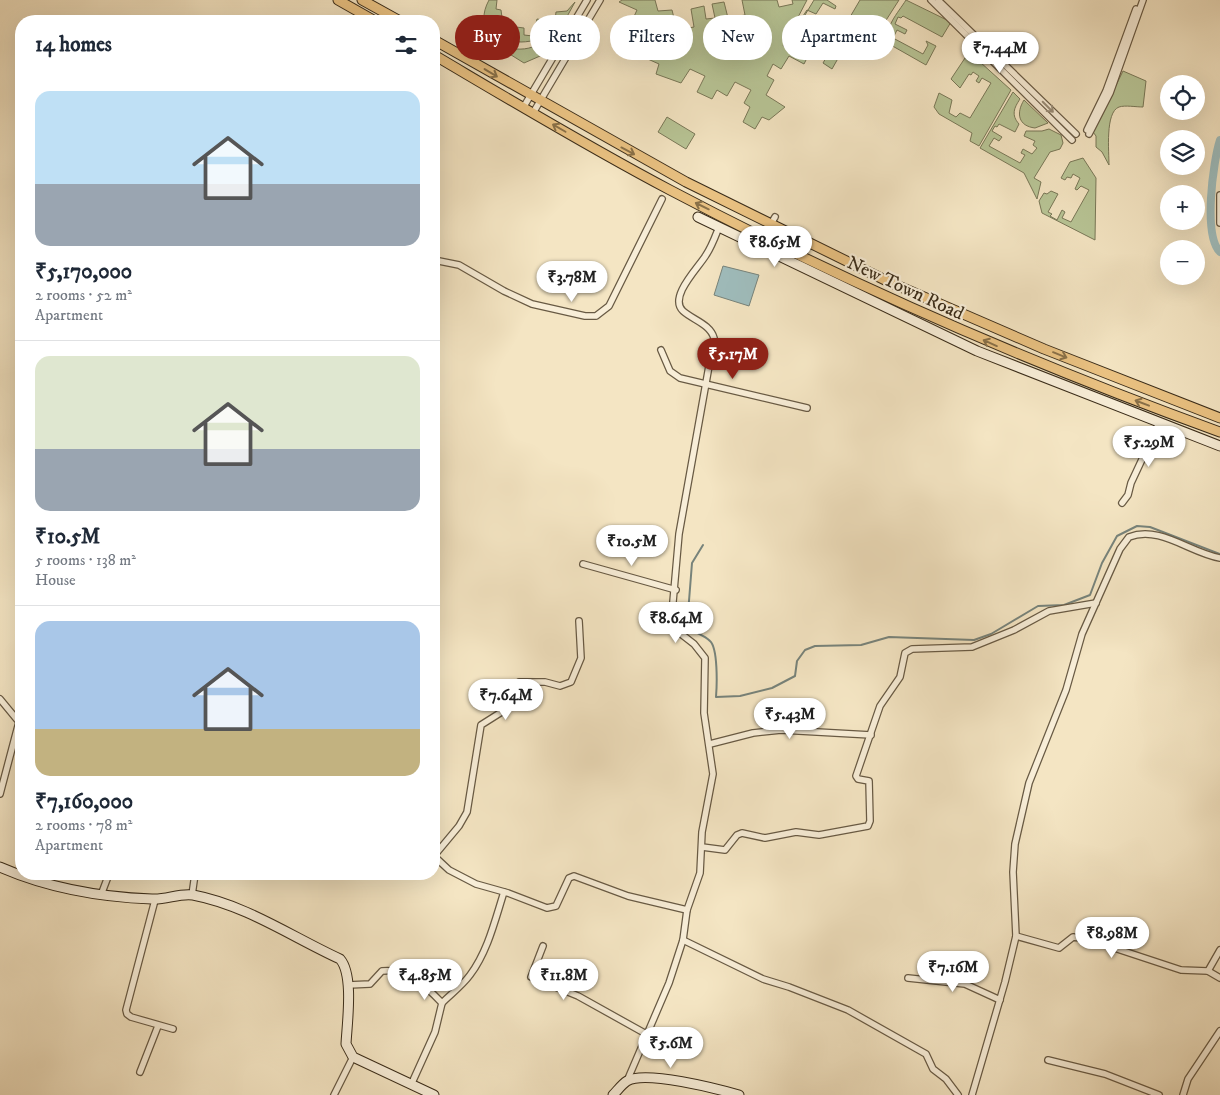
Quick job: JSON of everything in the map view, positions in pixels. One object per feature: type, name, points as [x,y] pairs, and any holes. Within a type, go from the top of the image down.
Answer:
[{"type":"main road","points":[[338,0],[364,15]]},
{"type":"main road","points":[[362,0],[389,15]]},
{"type":"main road","points":[[440,43],[531,95]]},
{"type":"main road","name":"New Town Road","points":[[440,59],[523,108],[670,190],[868,288],[1037,363],[1220,432]]},
{"type":"main road","name":"New Town Road","points":[[531,95],[686,182],[773,220],[887,281],[1044,348],[1216,416]]},
{"type":"street","points":[[523,108],[587,0]]},
{"type":"street","points":[[533,113],[600,0]]},
{"type":"street","points":[[931,0],[1074,137]]},
{"type":"street","points":[[938,0],[1029,93]]},
{"type":"street","points":[[1139,0],[1106,91],[1088,133],[1110,92],[1143,0]]},
{"type":"street","points":[[1220,195],[1220,223]]},
{"type":"street","points":[[440,261],[459,264],[504,291],[532,304],[579,316],[596,316],[609,306],[662,199]]},
{"type":"street","points":[[698,217],[977,351],[1220,446]]},
{"type":"street","points":[[613,1095],[627,1081],[648,1035],[669,983],[683,940],[687,910],[698,880],[703,824],[713,774],[704,713],[705,658],[694,644],[681,635],[673,625],[679,534],[713,346],[712,332],[683,311],[679,306],[679,300],[685,284],[711,248],[719,227]]},
{"type":"street","points":[[660,350],[670,371],[680,378],[807,408]]},
{"type":"street","points":[[1122,503],[1128,495],[1131,483],[1159,423]]},
{"type":"street","points":[[972,1095],[1000,1000],[1016,936],[1013,872],[1015,844],[1029,783],[1066,690],[1082,634],[1120,549],[1124,541],[1136,534],[1155,535],[1220,558]]},
{"type":"street","points":[[583,564],[676,590]]},
{"type":"street","points":[[702,847],[725,850],[742,833],[765,838],[796,832],[819,835],[868,826],[869,781],[858,779],[856,776],[880,706],[900,676],[904,656],[908,651],[972,647],[1014,630],[1049,611],[1096,603]]},
{"type":"street","points":[[440,849],[460,826],[467,812],[481,725],[500,713],[512,688],[519,682],[545,682],[560,686],[571,682],[581,658],[579,620]]},
{"type":"street","points":[[0,700],[15,715]]},
{"type":"street","points":[[710,744],[753,733],[781,730],[871,736]]},
{"type":"street","points":[[0,794],[15,738]]},
{"type":"street","points":[[440,861],[455,874],[476,884],[547,908],[556,906],[569,878],[574,876],[628,896],[687,910]]},
{"type":"street","points":[[0,867],[15,874]]},
{"type":"street","points":[[30,880],[101,895],[155,900],[180,894],[192,895],[245,912],[340,959],[345,965],[348,985],[346,1044],[353,1057],[434,1095]]},
{"type":"street","points":[[101,895],[107,880]]},
{"type":"street","points":[[192,895],[194,880]]},
{"type":"street","points":[[411,1085],[435,1032],[442,1003],[464,983],[483,954],[504,892]]},
{"type":"street","points":[[155,900],[126,1010],[127,1014],[131,1017],[173,1030]]},
{"type":"street","points":[[1016,936],[1058,948],[1070,938],[1087,939],[1181,970],[1208,971],[1220,978]]},
{"type":"street","points":[[683,940],[763,979],[790,987],[848,1010],[926,1054],[933,1069],[945,1078],[958,1095]]},
{"type":"street","points":[[543,946],[531,977],[578,996],[648,1035]]},
{"type":"street","points":[[1208,971],[1220,950]]},
{"type":"street","points":[[348,985],[370,984],[382,971],[388,971],[417,979],[442,1003]]},
{"type":"street","points":[[908,978],[965,984],[1000,1000]]},
{"type":"street","points":[[140,1072],[158,1026]]},
{"type":"street","points":[[1183,1095],[1188,1079],[1220,1031]]},
{"type":"street","points":[[334,1095],[353,1057]]},
{"type":"street","points":[[1048,1060],[1105,1074],[1159,1095]]},
{"type":"street","points":[[627,1081],[648,1078],[705,1086],[739,1095]]},
{"type":"green space","points":[[489,0],[497,0],[496,9],[501,10],[502,15],[484,15]]},
{"type":"green space","points":[[622,0],[655,0],[658,11],[672,10],[673,15],[635,15],[637,10],[619,2]]},
{"type":"green space","points":[[742,0],[777,0],[779,7],[793,4],[792,0],[807,0],[799,15],[782,15],[782,60],[787,60],[781,69],[773,64],[767,76],[774,80],[766,95],[785,107],[769,120],[762,117],[755,129],[743,122],[750,107],[744,103],[751,90],[735,82],[727,96],[717,90],[712,99],[697,92],[705,76],[690,69],[681,83],[656,74],[659,64],[650,60],[693,60],[694,27],[691,9],[704,6],[705,15],[703,15],[703,60],[772,60],[772,15],[745,15]]},
{"type":"green space","points":[[814,0],[827,0],[836,6],[835,9],[823,3],[816,14],[808,10]]},
{"type":"green space","points":[[860,0],[899,0],[889,15],[851,15]]},
{"type":"green space","points":[[906,0],[951,22],[942,37],[903,16],[901,18],[898,17],[895,24],[896,15]]},
{"type":"green space","points":[[575,2],[568,15],[555,15],[556,12],[567,11]]},
{"type":"green space","points":[[724,2],[727,15],[714,15],[712,4]]},
{"type":"green space","points":[[895,24],[907,30],[905,34],[897,30],[895,34]]},
{"type":"green space","points":[[520,28],[524,28],[524,35],[530,36],[530,42],[521,42]]},
{"type":"green space","points":[[895,39],[923,54],[928,45],[926,41],[936,46],[926,65],[895,47]]},
{"type":"green space","points":[[530,48],[531,60],[524,63],[519,60],[520,49]]},
{"type":"green space","points":[[969,52],[1011,90],[979,146],[970,141],[972,133],[939,114],[934,107],[939,93],[952,100],[949,113],[956,117],[960,113],[970,118],[991,83],[982,78],[979,83],[976,81],[979,76],[973,72],[971,75],[969,74],[960,88],[951,79]]},
{"type":"green space","points":[[796,60],[806,60],[804,64]]},
{"type":"green space","points":[[825,60],[837,60],[832,69],[823,63]]},
{"type":"green space","points":[[1123,71],[1146,81],[1143,107],[1121,106],[1115,110],[1109,133],[1109,165],[1102,152],[1096,147],[1096,136],[1093,132]]},
{"type":"green space","points":[[1013,92],[1020,99],[1014,112],[1019,124],[1015,132],[999,124],[997,127],[995,126],[992,131],[1002,137],[999,141],[994,138],[989,146],[1020,163],[1025,155],[1021,153],[1023,149],[1032,154],[1037,148],[1033,145],[1035,141],[1024,136],[1026,131],[1049,129],[1061,135],[1063,143],[1060,149],[1050,152],[1034,178],[1041,182],[1037,199],[1024,173],[980,148]]},
{"type":"green space","points":[[1024,100],[1048,123],[1035,128],[1025,125],[1019,114]]},
{"type":"green space","points":[[667,117],[695,134],[686,149],[658,132]]},
{"type":"green space","points":[[1083,158],[1096,178],[1095,240],[1042,213],[1039,201],[1044,193],[1047,194],[1051,191],[1058,194],[1048,212],[1052,214],[1050,216],[1057,220],[1062,210],[1065,212],[1062,218],[1071,222],[1089,190],[1081,186],[1077,190],[1075,189],[1080,178],[1073,174],[1071,178],[1067,177],[1065,180],[1061,178],[1070,162]]},
{"type":"water","points":[[723,266],[759,275],[749,306],[714,295]]},
{"type":"waterway","points":[[1220,140],[1212,181],[1211,198],[1212,230],[1215,243],[1220,252]]},
{"type":"waterway","points":[[703,545],[692,563],[687,626],[713,645],[717,684],[716,697],[740,696],[772,688],[795,676],[797,661],[805,650],[815,646],[861,645],[889,637],[974,640],[991,634],[1038,606],[1064,605],[1090,595],[1102,563],[1117,536],[1137,526],[1150,527],[1220,554]]}]
